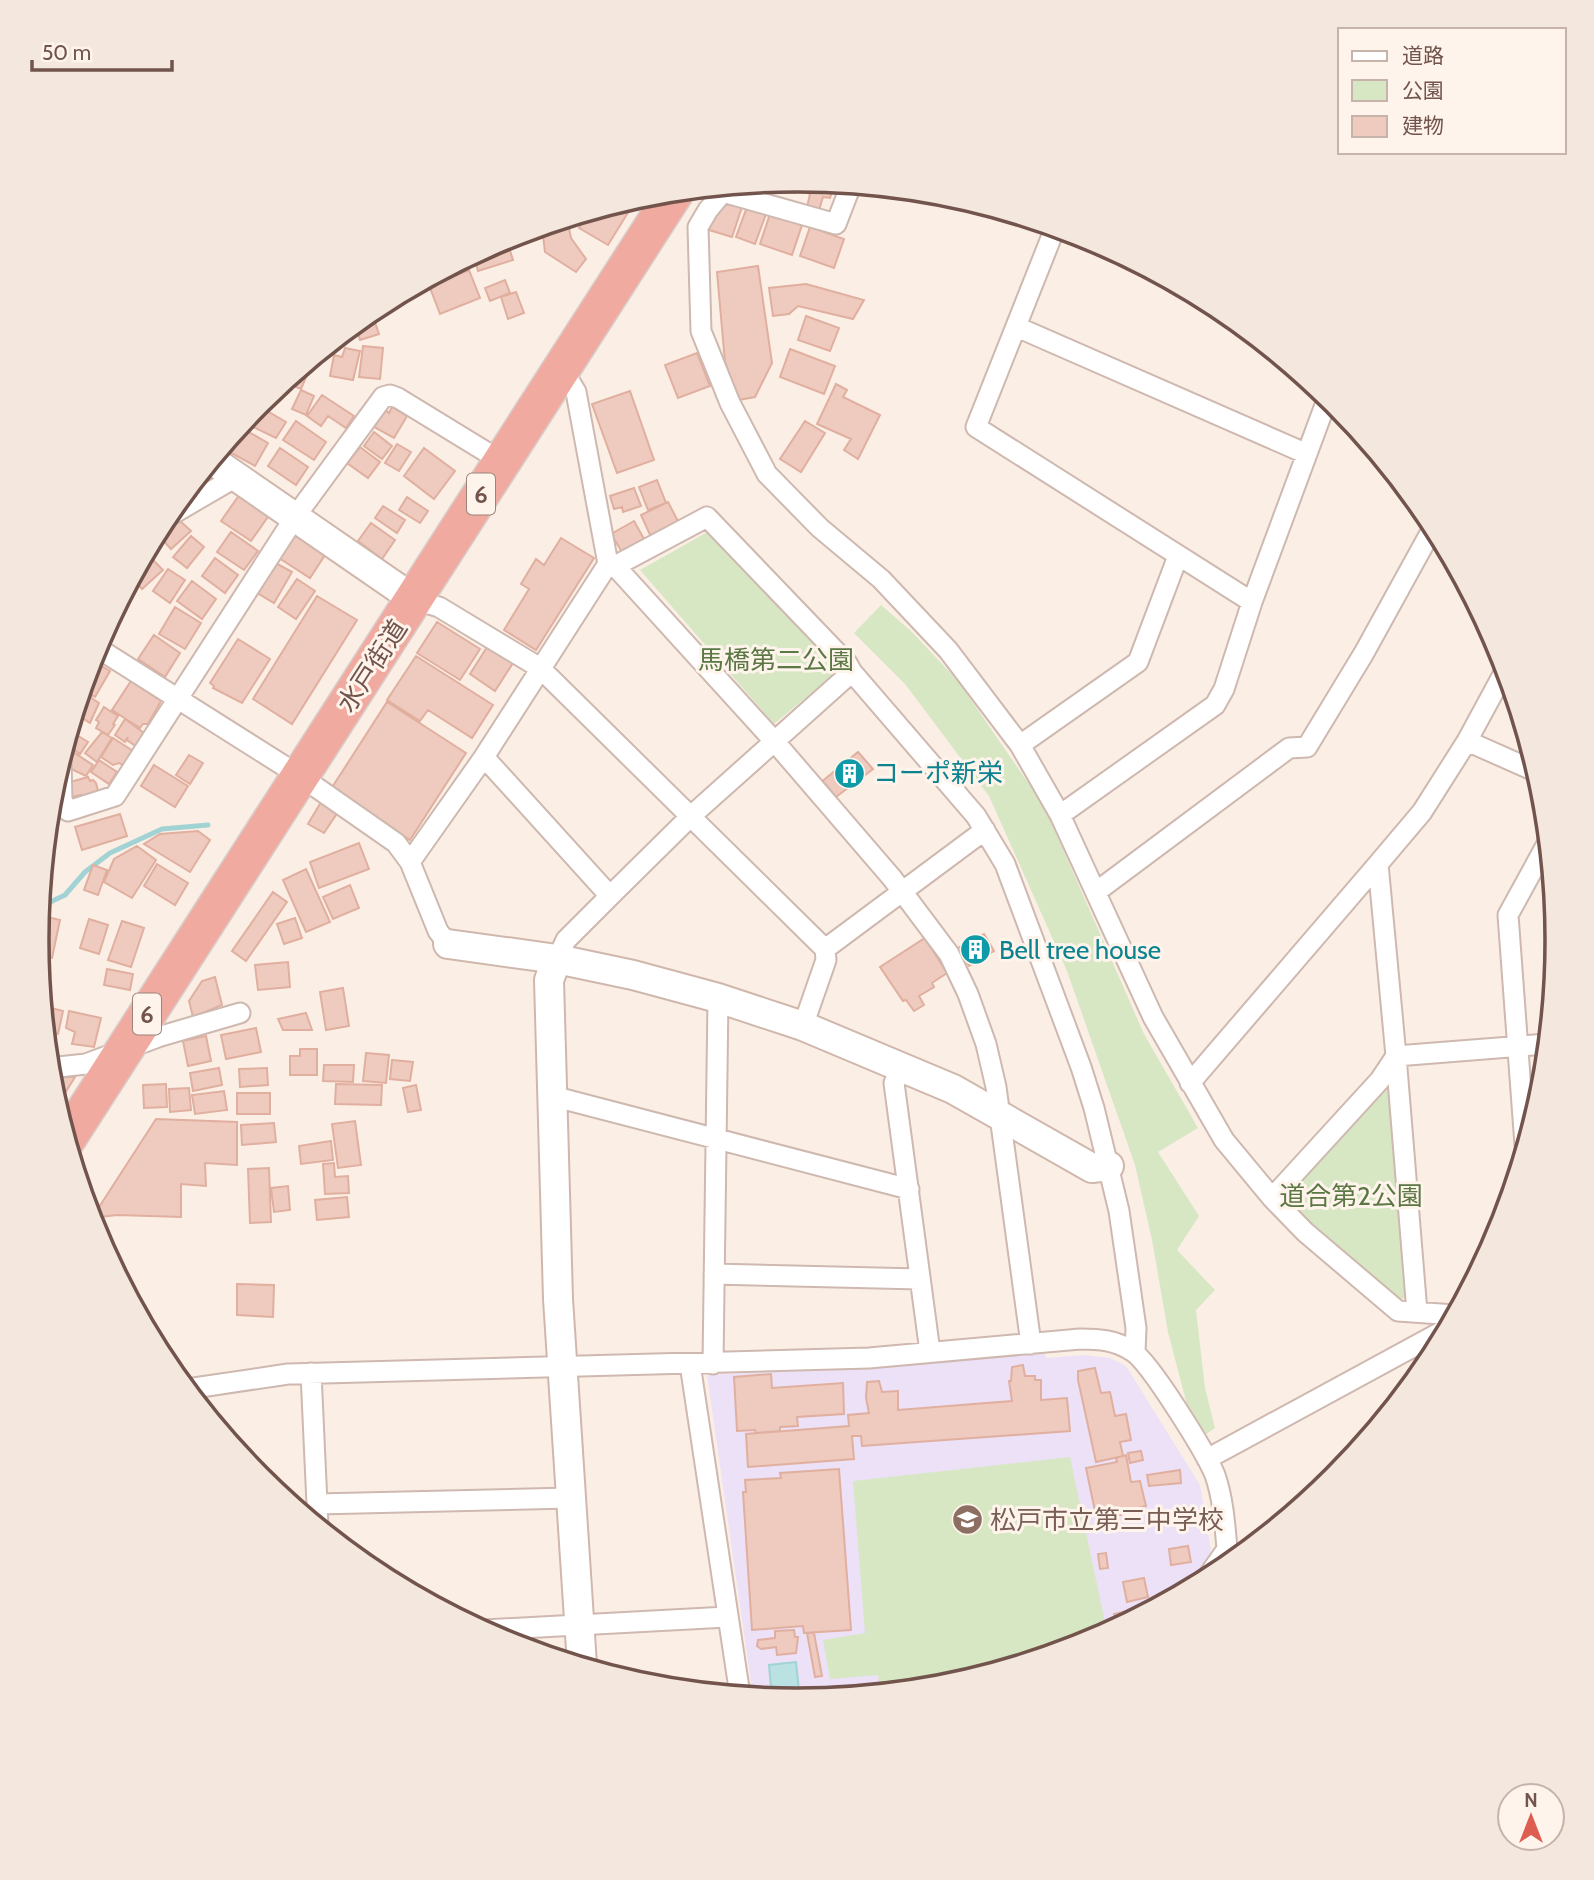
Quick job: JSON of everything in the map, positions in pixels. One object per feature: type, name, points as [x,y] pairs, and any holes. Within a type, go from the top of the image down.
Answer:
[{"type":"highway","name":"水戸街道","points":[[73,1130],[668,203]]},
{"type":"street","points":[[734,195],[836,224],[847,194]]},
{"type":"street","points":[[719,196],[698,227],[701,331],[730,403],[767,474],[820,528],[881,579],[927,627],[948,650],[1020,745],[1060,816],[1129,968],[1189,1083],[1224,1140],[1305,1233],[1398,1311],[1445,1314]]},
{"type":"street","points":[[1051,237],[976,427],[1252,602]]},
{"type":"street","points":[[1017,327],[1307,454]]},
{"type":"street","points":[[561,367],[576,391],[611,565],[775,742],[902,891],[948,954],[968,994],[986,1044],[1001,1114],[1031,1344]]},
{"type":"street","points":[[62,800],[68,811],[116,796],[295,517],[383,397],[390,395],[398,398],[501,461]]},
{"type":"street","points":[[1060,816],[1215,705],[1224,689],[1252,602],[1324,409]]},
{"type":"street","points":[[220,466],[415,600],[439,607],[540,668],[825,949],[826,960],[803,1026]]},
{"type":"street","points":[[190,504],[236,477]]},
{"type":"street","points":[[411,862],[611,565],[707,517],[847,663],[962,799],[1005,864],[1082,1067],[1109,1166],[1119,1211],[1136,1328],[1135,1352]]},
{"type":"street","points":[[1096,892],[1289,748],[1307,747],[1364,653],[1428,538]]},
{"type":"street","points":[[1020,745],[1138,662],[1178,556]]},
{"type":"street","points":[[106,653],[300,776],[396,843],[411,862],[438,931],[448,944],[557,959],[633,975],[718,998],[803,1026],[953,1088],[1092,1168],[1109,1166]]},
{"type":"street","points":[[581,1656],[558,1299],[550,979],[566,940],[691,816],[852,672]]},
{"type":"street","points":[[1189,1083],[1422,812],[1467,741],[1499,683]]},
{"type":"street","points":[[1467,741],[1525,767]]},
{"type":"street","points":[[484,757],[610,896]]},
{"type":"street","points":[[825,949],[985,830]]},
{"type":"street","points":[[1523,1122],[1508,915],[1540,856]]},
{"type":"street","points":[[1378,864],[1417,1312]]},
{"type":"street","points":[[713,1364],[718,998]]},
{"type":"street","points":[[60,1067],[86,1064],[240,1013]]},
{"type":"street","points":[[1395,1056],[1538,1045]]},
{"type":"street","points":[[1272,1198],[1380,1080],[1395,1056]]},
{"type":"street","points":[[903,1067],[894,1083],[930,1352]]},
{"type":"street","points":[[552,1096],[909,1189]]},
{"type":"street","points":[[714,1274],[920,1279]]},
{"type":"street","points":[[1207,1459],[1430,1338]]},
{"type":"street","points":[[198,1388],[311,1373],[869,1358],[1105,1339],[1135,1352],[1157,1379],[1207,1459],[1219,1488],[1226,1528],[1227,1549],[1224,1554]]},
{"type":"street","points":[[690,1364],[738,1685]]},
{"type":"street","points":[[311,1373],[317,1513]]},
{"type":"street","points":[[317,1504],[570,1498]]},
{"type":"street","points":[[506,1629],[727,1617]]},
{"type":"shaded area","name":"松戸市立第三中学校","points":[[1042,1351],[1047,1358],[1084,1355],[1110,1358],[1126,1366],[1200,1485],[1212,1556],[1203,1568],[1128,1611],[1083,1631],[991,1663],[895,1682],[797,1688],[752,1686],[707,1375],[888,1366]]},
{"type":"green space","name":"馬橋第二公園","points":[[711,530],[844,666],[774,724],[640,570]]},
{"type":"green space","points":[[881,605],[912,632],[958,681],[1044,806],[1144,1034],[1198,1128],[1158,1152],[1199,1216],[1177,1250],[1215,1290],[1196,1310],[1205,1388],[1215,1428],[1205,1435],[1187,1405],[1168,1332],[1152,1240],[1135,1165],[1067,971],[989,796],[905,684],[854,633]]},
{"type":"green space","name":"道合第2公園","points":[[1391,1090],[1408,1298],[1399,1299],[1304,1220],[1286,1195],[1382,1091]]},
{"type":"green space","points":[[1070,1457],[1105,1621],[991,1663],[943,1674],[879,1683],[878,1675],[830,1679],[823,1640],[865,1633],[853,1481]]},
{"type":"water","points":[[796,1662],[799,1688],[771,1687],[769,1665]]},
{"type":"building","points":[[807,192],[832,193],[830,198],[823,197],[819,210],[807,207],[810,194]]},
{"type":"building","points":[[724,202],[742,207],[732,237],[709,230],[716,206]]},
{"type":"building","points":[[747,207],[766,214],[755,244],[736,237]]},
{"type":"building","points":[[629,211],[608,245],[579,228],[581,224]]},
{"type":"building","points":[[770,214],[802,225],[792,255],[760,244]]},
{"type":"building","points":[[810,227],[844,239],[834,268],[800,256]]},
{"type":"building","points":[[569,228],[571,238],[586,259],[576,272],[545,252],[543,237]]},
{"type":"building","points":[[510,250],[513,260],[478,271],[476,264]]},
{"type":"building","points":[[758,266],[772,363],[755,397],[738,400],[725,362],[717,272]]},
{"type":"building","points":[[469,270],[480,298],[440,314],[430,288]]},
{"type":"building","points":[[505,280],[510,293],[490,301],[485,288]]},
{"type":"building","points":[[806,284],[864,300],[853,319],[798,306],[789,314],[773,316],[769,288]]},
{"type":"building","points":[[516,292],[524,313],[508,319],[501,297]]},
{"type":"building","points":[[806,316],[839,328],[830,351],[798,340]]},
{"type":"building","points":[[375,322],[379,334],[360,340],[358,335]]},
{"type":"building","points":[[363,346],[383,348],[380,379],[359,377]]},
{"type":"building","points":[[345,348],[360,351],[353,380],[330,376],[334,355],[342,357]]},
{"type":"building","points":[[790,349],[835,366],[824,394],[780,377]]},
{"type":"building","points":[[697,353],[710,386],[678,398],[665,365]]},
{"type":"building","points":[[307,376],[301,389],[295,386]]},
{"type":"building","points":[[836,384],[847,390],[843,397],[880,415],[858,459],[844,450],[851,439],[817,424]]},
{"type":"building","points":[[301,390],[314,396],[306,415],[292,409]]},
{"type":"building","points":[[630,391],[654,460],[617,473],[592,404]]},
{"type":"building","points":[[322,395],[354,416],[346,428],[328,416],[321,426],[307,416]]},
{"type":"building","points":[[392,407],[407,416],[394,438],[374,427],[385,410],[389,413]]},
{"type":"building","points":[[268,411],[286,422],[276,438],[253,427]]},
{"type":"building","points":[[296,421],[326,442],[314,460],[283,440]]},
{"type":"building","points":[[805,421],[825,433],[801,472],[780,459]]},
{"type":"building","points":[[249,432],[268,443],[255,466],[230,453]]},
{"type":"building","points":[[374,432],[392,446],[382,459],[364,446]]},
{"type":"building","points":[[397,444],[411,452],[399,471],[385,463]]},
{"type":"building","points":[[360,447],[380,462],[368,478],[347,463]]},
{"type":"building","points":[[280,448],[308,467],[296,485],[268,466]]},
{"type":"building","points":[[424,448],[455,471],[434,499],[404,476]]},
{"type":"building","points":[[657,480],[666,503],[648,510],[639,487]]},
{"type":"building","points":[[634,488],[641,506],[623,512],[622,507],[614,509],[610,496]]},
{"type":"building","points":[[242,491],[272,511],[251,541],[221,521]]},
{"type":"building","points":[[407,497],[428,511],[420,523],[399,510]]},
{"type":"building","points":[[668,502],[679,523],[651,537],[641,515]]},
{"type":"building","points":[[383,506],[405,520],[397,533],[375,518]]},
{"type":"building","points":[[178,519],[191,531],[171,549],[164,542]]},
{"type":"building","points":[[634,521],[644,539],[622,552],[611,534]]},
{"type":"building","points":[[371,523],[395,540],[382,559],[358,541]]},
{"type":"building","points":[[231,532],[258,551],[244,570],[217,552]]},
{"type":"building","points":[[294,535],[325,555],[310,578],[279,558]]},
{"type":"building","points":[[191,536],[204,547],[187,568],[173,557]]},
{"type":"building","points":[[561,538],[594,558],[536,650],[504,630],[529,589],[521,584],[536,559],[544,565]]},
{"type":"building","points":[[215,558],[238,575],[225,593],[202,576]]},
{"type":"building","points":[[153,560],[163,570],[142,589],[139,585]]},
{"type":"building","points":[[272,561],[292,572],[274,603],[254,591]]},
{"type":"building","points":[[168,569],[185,580],[170,603],[153,591]]},
{"type":"building","points":[[297,579],[315,591],[296,619],[278,607]]},
{"type":"building","points":[[192,581],[216,599],[202,619],[177,601]]},
{"type":"building","points":[[317,596],[357,620],[292,724],[253,699]]},
{"type":"building","points":[[175,607],[201,623],[185,649],[159,634]]},
{"type":"building","points":[[437,622],[480,649],[460,680],[417,653]]},
{"type":"building","points":[[154,635],[180,653],[165,677],[138,659]]},
{"type":"building","points":[[238,639],[270,659],[242,703],[213,688],[210,683]]},
{"type":"building","points":[[487,647],[513,663],[495,691],[470,674]]},
{"type":"building","points":[[416,656],[493,705],[472,738],[428,710],[420,721],[387,700]]},
{"type":"building","points":[[102,666],[110,671],[95,697],[91,695]]},
{"type":"building","points":[[131,681],[161,701],[148,724],[143,724],[140,728],[112,710]]},
{"type":"building","points":[[90,697],[99,703],[90,723],[83,718]]},
{"type":"building","points":[[387,702],[466,753],[410,840],[331,789]]},
{"type":"building","points":[[104,707],[118,716],[108,735],[96,728],[99,722],[96,720]]},
{"type":"building","points":[[125,719],[144,733],[137,747],[127,740],[128,737],[125,742],[115,735]]},
{"type":"building","points":[[102,732],[112,738],[97,762],[85,753]]},
{"type":"building","points":[[77,736],[88,742],[80,754],[73,749]]},
{"type":"building","points":[[113,738],[133,751],[124,766],[119,763],[113,765],[101,757]]},
{"type":"building","points":[[73,752],[93,765],[86,776],[69,768]]},
{"type":"building","name":"コーポ新栄","points":[[858,752],[873,769],[836,797],[826,785],[824,787],[820,783]]},
{"type":"building","points":[[189,755],[203,763],[190,784],[176,775]]},
{"type":"building","points":[[99,760],[117,772],[109,784],[91,772]]},
{"type":"building","points":[[154,765],[188,786],[175,807],[141,786]]},
{"type":"building","points":[[88,777],[96,783],[98,791],[81,798],[81,795],[71,797],[67,783]]},
{"type":"building","points":[[321,802],[338,812],[324,833],[308,824]]},
{"type":"building","points":[[120,814],[127,836],[82,850],[75,827]]},
{"type":"building","points":[[198,831],[210,840],[190,872],[144,844],[160,834]]},
{"type":"building","points":[[359,843],[369,869],[319,888],[310,862]]},
{"type":"building","points":[[137,846],[156,860],[132,898],[104,882],[114,859]]},
{"type":"building","points":[[157,864],[188,883],[175,905],[144,886]]},
{"type":"building","points":[[93,865],[107,870],[98,895],[84,890]]},
{"type":"building","points":[[306,869],[330,922],[306,932],[283,880]]},
{"type":"building","points":[[350,885],[359,908],[333,919],[323,897]]},
{"type":"building","points":[[273,892],[287,902],[246,961],[232,951]]},
{"type":"building","points":[[50,918],[60,920],[52,958],[50,958]]},
{"type":"building","points":[[295,918],[302,938],[284,944],[277,924]]},
{"type":"building","points":[[89,919],[108,925],[99,954],[80,948]]},
{"type":"building","points":[[122,921],[144,928],[131,967],[108,960]]},
{"type":"building","name":"Bell tree house","points":[[984,934],[994,951],[969,966],[958,948]]},
{"type":"building","points":[[925,938],[947,973],[932,983],[934,987],[919,996],[924,1005],[914,1011],[906,1000],[903,1001],[880,967]]},
{"type":"building","points":[[288,962],[290,987],[258,990],[255,965]]},
{"type":"building","points":[[107,969],[133,974],[130,990],[104,985]]},
{"type":"building","points":[[215,977],[222,1005],[193,1017],[189,1001],[202,981]]},
{"type":"building","points":[[343,988],[349,1026],[326,1030],[320,992]]},
{"type":"building","points":[[53,1008],[63,1011],[58,1034],[55,1033]]},
{"type":"building","points":[[69,1011],[101,1018],[94,1047],[72,1044],[75,1032],[66,1028]]},
{"type":"building","points":[[306,1013],[312,1030],[283,1030],[278,1019]]},
{"type":"building","points":[[256,1028],[261,1052],[226,1059],[221,1035]]},
{"type":"building","points":[[206,1036],[211,1061],[188,1066],[183,1041]]},
{"type":"building","points":[[300,1049],[317,1049],[317,1075],[290,1075],[290,1056],[300,1056]]},
{"type":"building","points":[[366,1053],[389,1055],[386,1083],[363,1081]]},
{"type":"building","points":[[392,1060],[413,1062],[410,1081],[390,1079]]},
{"type":"building","points":[[324,1065],[354,1065],[353,1082],[323,1081]]},
{"type":"building","points":[[219,1068],[222,1085],[193,1091],[190,1073]]},
{"type":"building","points":[[267,1068],[268,1085],[240,1087],[239,1069]]},
{"type":"building","points":[[75,1077],[65,1094],[63,1086],[62,1079]]},
{"type":"building","points":[[166,1084],[167,1107],[144,1108],[143,1085]]},
{"type":"building","points":[[336,1084],[382,1085],[381,1105],[335,1104]]},
{"type":"building","points":[[416,1085],[421,1110],[408,1112],[403,1088]]},
{"type":"building","points":[[189,1088],[191,1110],[170,1112],[169,1089]]},
{"type":"building","points":[[224,1091],[227,1110],[195,1114],[192,1095]]},
{"type":"building","points":[[237,1093],[270,1093],[270,1114],[237,1114]]},
{"type":"building","points":[[156,1119],[237,1122],[237,1165],[205,1163],[206,1186],[181,1184],[181,1217],[103,1217],[99,1207]]},
{"type":"building","points":[[355,1121],[361,1165],[338,1168],[332,1124]]},
{"type":"building","points":[[274,1123],[276,1142],[242,1145],[241,1125]]},
{"type":"building","points":[[331,1141],[333,1160],[301,1164],[299,1146]]},
{"type":"building","points":[[334,1163],[335,1177],[348,1176],[349,1193],[325,1194],[323,1164]]},
{"type":"building","points":[[269,1168],[271,1222],[250,1223],[248,1169]]},
{"type":"building","points":[[288,1186],[290,1210],[274,1212],[271,1188]]},
{"type":"building","points":[[347,1197],[349,1217],[317,1220],[315,1200]]},
{"type":"building","points":[[237,1284],[274,1285],[273,1317],[237,1315]]},
{"type":"building","points":[[1023,1365],[1025,1376],[1035,1376],[1035,1380],[1041,1380],[1041,1400],[1067,1398],[1070,1431],[862,1446],[861,1436],[852,1436],[854,1459],[748,1467],[746,1434],[849,1426],[848,1415],[869,1413],[867,1382],[879,1381],[882,1392],[898,1391],[898,1410],[1012,1401],[1009,1381],[1012,1367]]},
{"type":"building","points":[[1095,1368],[1101,1393],[1110,1392],[1115,1416],[1126,1414],[1131,1440],[1120,1442],[1123,1456],[1096,1462],[1078,1380],[1078,1371]]},
{"type":"building","points":[[771,1374],[772,1388],[843,1383],[844,1414],[797,1417],[798,1426],[780,1427],[780,1431],[737,1431],[734,1377]]},
{"type":"building","points":[[1141,1451],[1143,1460],[1130,1463],[1128,1453]]},
{"type":"building","points":[[1126,1455],[1131,1482],[1140,1481],[1146,1506],[1134,1509],[1135,1512],[1105,1518],[1105,1515],[1096,1516],[1086,1468],[1117,1462],[1116,1458]]},
{"type":"building","points":[[839,1469],[851,1630],[804,1633],[803,1626],[752,1630],[743,1492],[746,1492],[745,1480],[781,1478],[780,1473]]},
{"type":"building","points":[[1180,1470],[1181,1483],[1149,1486],[1147,1475]]},
{"type":"building","points":[[1188,1546],[1191,1562],[1171,1565],[1169,1549]]},
{"type":"building","points":[[1106,1553],[1108,1568],[1100,1569],[1098,1554]]},
{"type":"building","points":[[1144,1578],[1148,1597],[1127,1602],[1123,1582]]},
{"type":"building","points":[[794,1630],[795,1637],[798,1637],[796,1653],[777,1655],[776,1647],[761,1649],[757,1646],[758,1640],[775,1638],[775,1631]]},
{"type":"building","points":[[807,1633],[814,1633],[822,1676],[815,1677]]},
{"type":"waterway","points":[[51,902],[65,895],[85,872],[110,853],[162,829],[208,825]]},
{"type":"place","name":"コーポ新栄","points":[[850,773]]},
{"type":"place","name":"Bell tree house","points":[[976,950]]},
{"type":"place","name":"松戸市立第三中学校","points":[[967,1520]]}]
